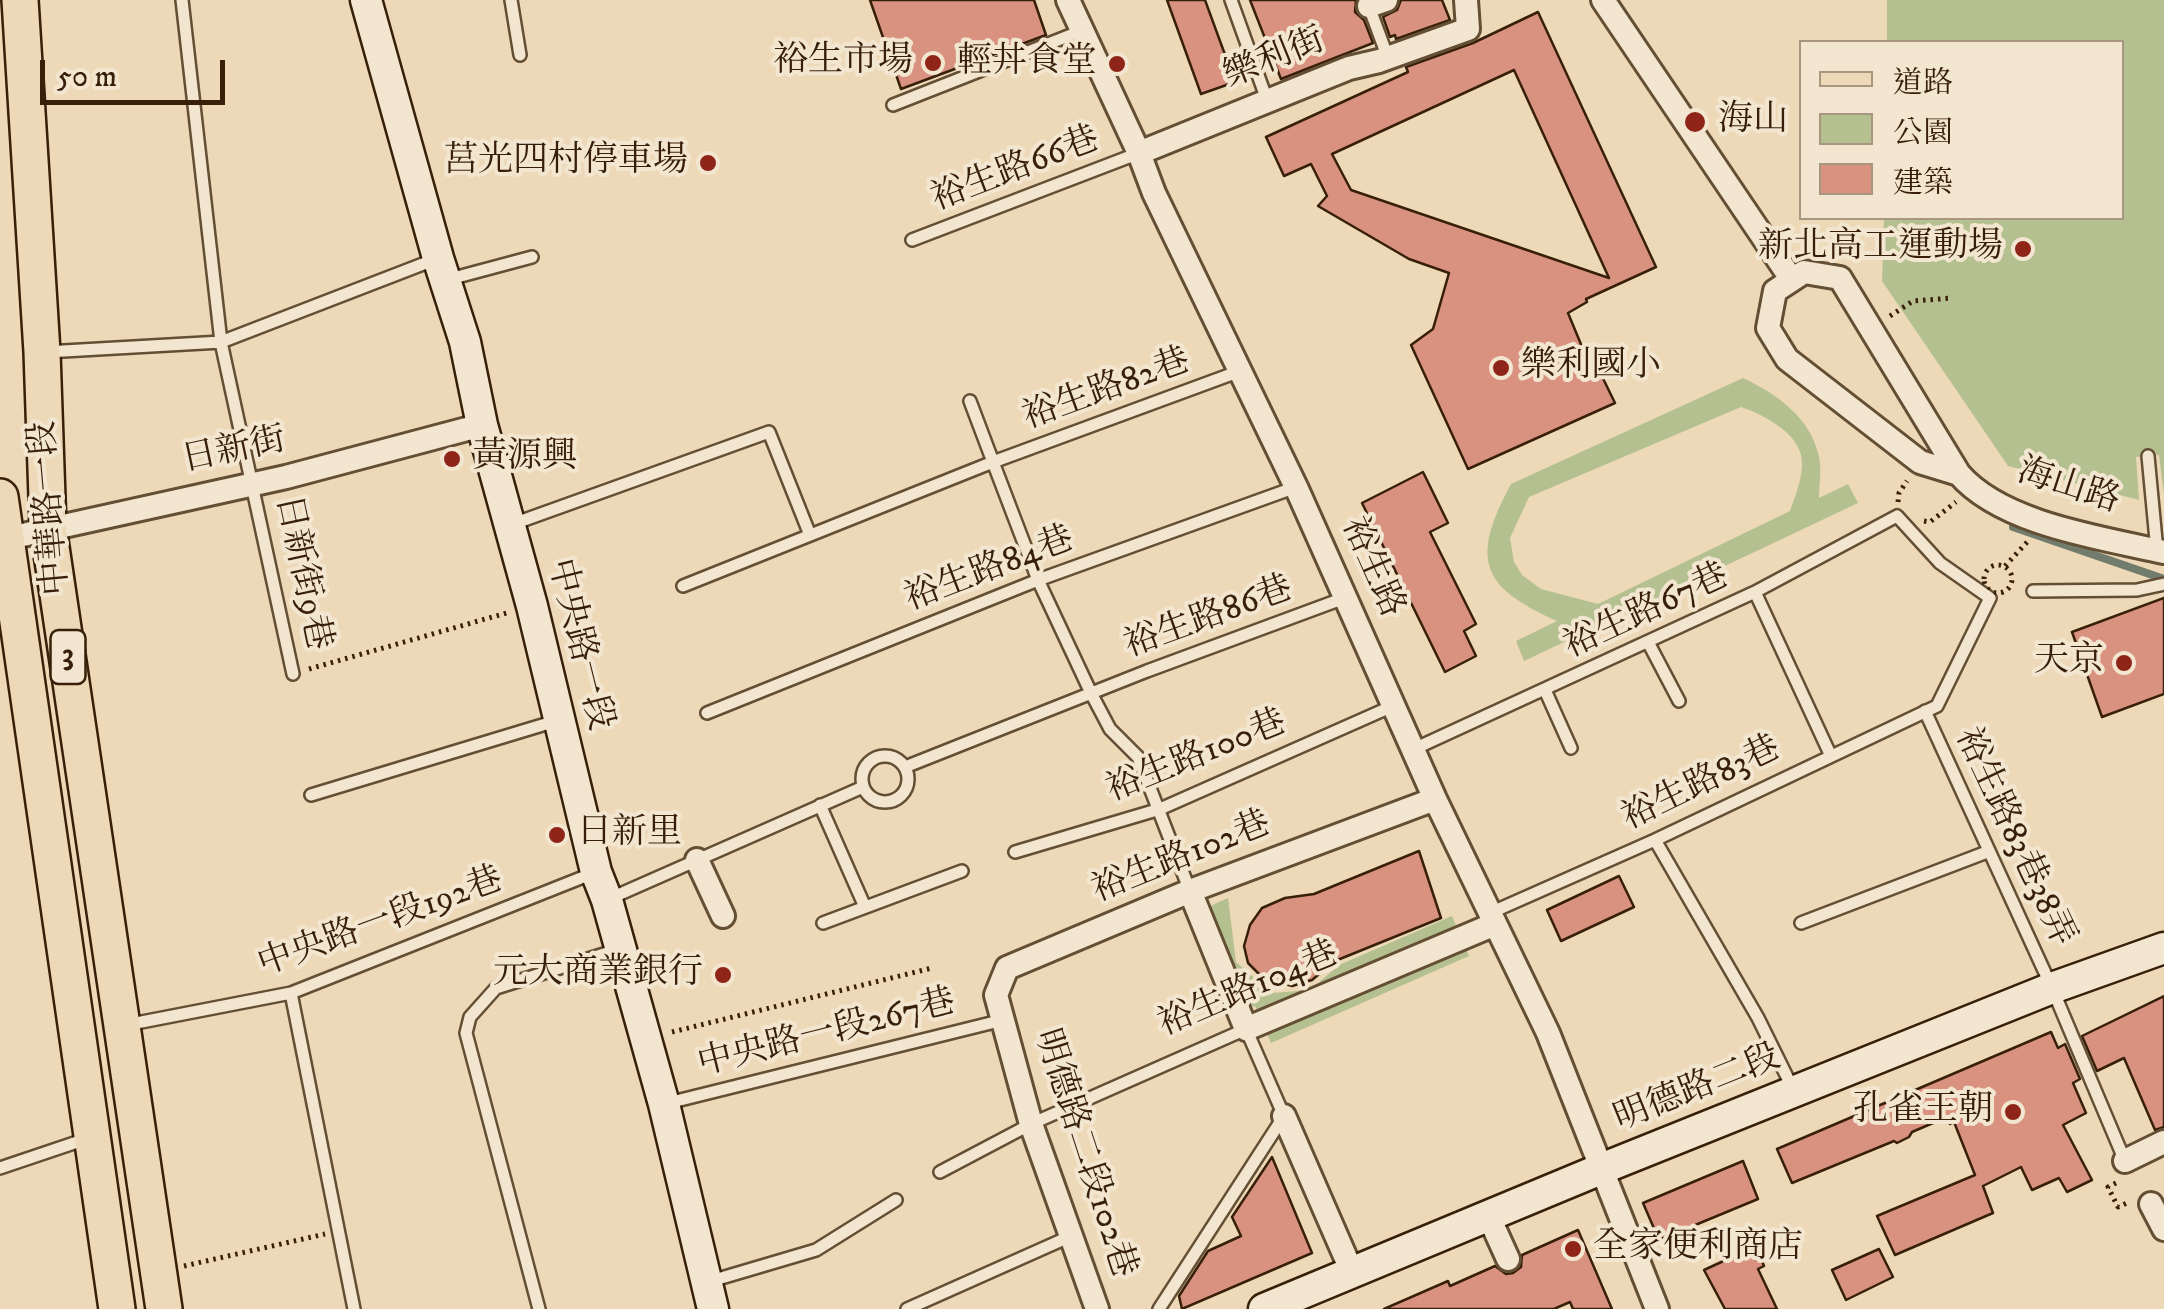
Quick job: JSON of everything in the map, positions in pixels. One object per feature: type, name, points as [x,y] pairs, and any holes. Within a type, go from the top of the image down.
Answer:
[{"type":"main road","name":"中華路一段","points":[[20,0],[42,352],[48,526],[164,1309]]},
{"type":"main road","name":"中華路一段","points":[[0,497],[2,539],[117,1309]]},
{"type":"street","name":"中央路一段","points":[[366,0],[465,342],[482,426],[532,606],[601,886],[664,1104],[708,1301]]},
{"type":"street","name":"裕生路","points":[[1068,0],[1154,193],[1347,598],[1435,799],[1548,1033],[1657,1309]]},
{"type":"street","name":"樂利街","points":[[1139,153],[1349,68],[1468,28],[1466,0]]},
{"type":"street","points":[[1603,0],[1792,280]]},
{"type":"street","points":[[1920,462],[1787,359],[1768,328],[1775,291],[1804,272],[1840,278],[1965,482]]},
{"type":"street","name":"日新街","points":[[2,539],[254,484],[482,426]]},
{"type":"street","name":"海山路","points":[[1920,462],[2043,524],[2160,552]]},
{"type":"street","name":"裕生路102巷","points":[[1003,1020],[996,995],[1007,968],[1190,891],[1435,799]]},
{"type":"street","points":[[697,860],[723,916]]},
{"type":"street","points":[[1190,891],[1246,1029]]},
{"type":"street","name":"裕生路104巷","points":[[1246,1029],[1492,919]]},
{"type":"street","name":"明德路二段","points":[[1264,1309],[1601,1168],[2052,988],[2164,948]]},
{"type":"street","name":"明德路二段102巷","points":[[1003,1020],[1031,1124],[1097,1309]]},
{"type":"street","points":[[1284,1116],[1352,1272]]},
{"type":"street","points":[[2125,1161],[2164,1142]]},
{"type":"street","points":[[2151,1204],[2164,1229]]},
{"type":"street","points":[[1489,1216],[1508,1259]]},
{"type":"lane","name":"日新街9巷","points":[[182,0],[221,342],[293,674]]},
{"type":"lane","points":[[511,0],[520,55]]},
{"type":"lane","points":[[1231,0],[1268,100]]},
{"type":"lane","points":[[1374,2],[1388,58]]},
{"type":"lane","points":[[893,105],[1081,31]]},
{"type":"lane","name":"裕生路66巷","points":[[912,240],[1139,153]]},
{"type":"lane","points":[[42,352],[221,342],[442,269],[532,256]]},
{"type":"lane","name":"裕生路82巷","points":[[683,586],[993,462],[1240,371]]},
{"type":"lane","points":[[970,401],[1038,580],[1110,729],[1138,757],[1190,891]]},
{"type":"lane","points":[[510,526],[769,432],[810,535]]},
{"type":"lane","points":[[2148,456],[2160,552]]},
{"type":"lane","name":"裕生路84巷","points":[[707,714],[1038,580],[1296,487]]},
{"type":"lane","points":[[1897,516],[1940,563],[1990,598],[1931,708]]},
{"type":"lane","name":"裕生路67巷","points":[[1414,749],[1755,592],[1897,516]]},
{"type":"lane","points":[[2033,592],[2137,590],[2164,584]]},
{"type":"lane","points":[[1755,592],[1830,754]]},
{"type":"lane","name":"裕生路86巷","points":[[905,767],[1347,598]]},
{"type":"lane","points":[[1648,642],[1679,701]]},
{"type":"lane","points":[[1545,690],[1571,748]]},
{"type":"lane","name":"裕生路100巷","points":[[1015,852],[1160,809],[1395,705]]},
{"type":"lane","name":"裕生路83巷","points":[[1492,919],[1931,708]]},
{"type":"lane","name":"裕生路83巷38弄","points":[[1931,708],[1987,852],[2052,988],[2125,1161]]},
{"type":"lane","points":[[311,794],[559,720]]},
{"type":"lane","points":[[887,756],[905,767],[906,790],[895,800],[879,802],[866,794],[863,771],[873,760],[887,756]]},
{"type":"lane","name":"中央路一段192巷","points":[[124,1026],[290,992],[601,886],[697,860],[863,787]]},
{"type":"lane","points":[[820,805],[866,907]]},
{"type":"lane","points":[[1654,840],[1758,1018],[1794,1092]]},
{"type":"lane","points":[[1801,923],[1987,852]]},
{"type":"lane","points":[[823,923],[962,871]]},
{"type":"lane","points":[[539,1309],[466,1032],[470,1017],[496,988],[620,949]]},
{"type":"lane","points":[[290,992],[354,1309]]},
{"type":"lane","name":"中央路一段267巷","points":[[664,1104],[1003,1020]]},
{"type":"lane","points":[[1159,1309],[1284,1116],[1246,1029]]},
{"type":"lane","name":"裕生路104巷","points":[[940,1172],[1031,1124],[1246,1029]]},
{"type":"lane","points":[[0,1168],[92,1137]]},
{"type":"lane","points":[[708,1301],[816,1250],[896,1200]]},
{"type":"lane","points":[[907,1309],[1071,1236]]},
{"type":"path","points":[[1892,314],[1913,301],[1952,298]]},
{"type":"path","points":[[1920,462],[1899,493],[1897,516],[1930,522],[1965,482]]},
{"type":"path","points":[[2005,566],[2043,524]]},
{"type":"path","points":[[293,674],[532,606]]},
{"type":"path","points":[[645,1038],[932,968]]},
{"type":"path","points":[[2125,1161],[2132,1174],[2108,1186],[2118,1207],[2146,1194],[2151,1204]]},
{"type":"path","points":[[159,1272],[337,1232]]},
{"type":"green space","name":"新北高工運動場","points":[[1887,0],[2164,0],[2164,495],[2159,455],[2136,457],[2139,500],[2008,466],[1882,281],[1884,220],[2124,220],[2124,40],[1887,40]]},
{"type":"green space","points":[[1743,378],[1780,400],[1809,430],[1820,462],[1819,498],[1848,484],[1858,503],[1524,661],[1516,641],[1557,621],[1512,596],[1490,568],[1490,533],[1511,484]],"holes":[[[1741,407],[1781,428],[1801,454],[1801,476],[1790,511],[1598,604],[1541,589],[1522,575],[1514,562],[1510,538],[1529,497]]]},
{"type":"green space","points":[[1228,898],[1236,962],[1272,993],[1310,990],[1339,965],[1452,916],[1469,956],[1271,1043],[1255,1006],[1230,1017],[1186,917]]},
{"type":"building","name":"裕生市場","points":[[870,0],[1034,0],[1046,35],[901,89]]},
{"type":"building","points":[[1167,0],[1205,0],[1235,82],[1201,94]]},
{"type":"building","points":[[1250,0],[1356,0],[1355,12],[1364,20],[1373,43],[1281,79]]},
{"type":"building","points":[[1401,0],[1442,0],[1450,20],[1396,39],[1395,35],[1390,37],[1383,17],[1397,10]]},
{"type":"building","points":[[1538,12],[1656,267],[1586,299],[1568,313],[1590,366],[1595,362],[1615,403],[1468,469],[1411,345],[1433,329],[1449,273],[1409,259],[1318,206],[1327,196],[1311,164],[1284,176],[1266,137],[1408,72],[1406,67],[1473,43]],"holes":[[[1514,70],[1609,278],[1351,190],[1332,154]]]},
{"type":"building","points":[[1423,472],[1448,523],[1430,532],[1476,624],[1464,631],[1476,656],[1445,672],[1362,503]]},
{"type":"building","name":"天京","points":[[2164,598],[2164,694],[2102,717],[2072,632]]},
{"type":"building","points":[[1419,851],[1441,918],[1335,961],[1312,980],[1292,986],[1262,977],[1248,963],[1244,946],[1250,925],[1262,908],[1285,898],[1314,894]]},
{"type":"building","points":[[1619,876],[1634,907],[1561,941],[1547,910]]},
{"type":"building","points":[[2164,996],[2164,1127],[2155,1130],[2124,1058],[2097,1071],[2082,1036]]},
{"type":"building","points":[[2051,1032],[2058,1048],[2065,1044],[2080,1079],[2073,1083],[2086,1113],[2063,1125],[2092,1180],[2067,1192],[2059,1178],[2032,1190],[2021,1167],[1983,1186],[1993,1213],[1895,1255],[1877,1216],[1975,1175],[1954,1122],[1950,1124],[1947,1117],[1897,1143],[1792,1183],[1777,1149]]},
{"type":"building","points":[[1272,1157],[1312,1253],[1182,1309],[1179,1296],[1208,1251],[1241,1236],[1232,1217]]},
{"type":"building","points":[[1743,1161],[1758,1199],[1659,1240],[1643,1203]]},
{"type":"building","points":[[1578,1230],[1612,1309],[1573,1309],[1570,1302],[1554,1309],[1384,1309],[1495,1266],[1506,1274],[1513,1273],[1521,1267],[1522,1255]]},
{"type":"building","points":[[1756,1246],[1764,1266],[1758,1269],[1777,1309],[1725,1309],[1704,1270]]},
{"type":"building","points":[[1879,1249],[1893,1277],[1846,1300],[1832,1270]]},
{"type":"waterway","points":[[2013,527],[2164,579]]},
{"type":"place","name":"裕生市場","points":[[933,63]]},
{"type":"place","name":"輕丼食堂","points":[[1117,64]]},
{"type":"place","name":"海山","points":[[1695,122]]},
{"type":"place","name":"莒光四村停車場","points":[[708,163]]},
{"type":"place","name":"新北高工運動場","points":[[2023,249]]},
{"type":"place","name":"樂利國小","points":[[1501,368]]},
{"type":"place","name":"黃源興","points":[[452,459]]},
{"type":"place","name":"天京","points":[[2124,663]]},
{"type":"place","name":"日新里","points":[[557,835]]},
{"type":"place","name":"元大商業銀行","points":[[723,975]]},
{"type":"place","name":"孔雀王朝","points":[[2013,1112]]},
{"type":"place","name":"全家便利商店","points":[[1573,1249]]}]
